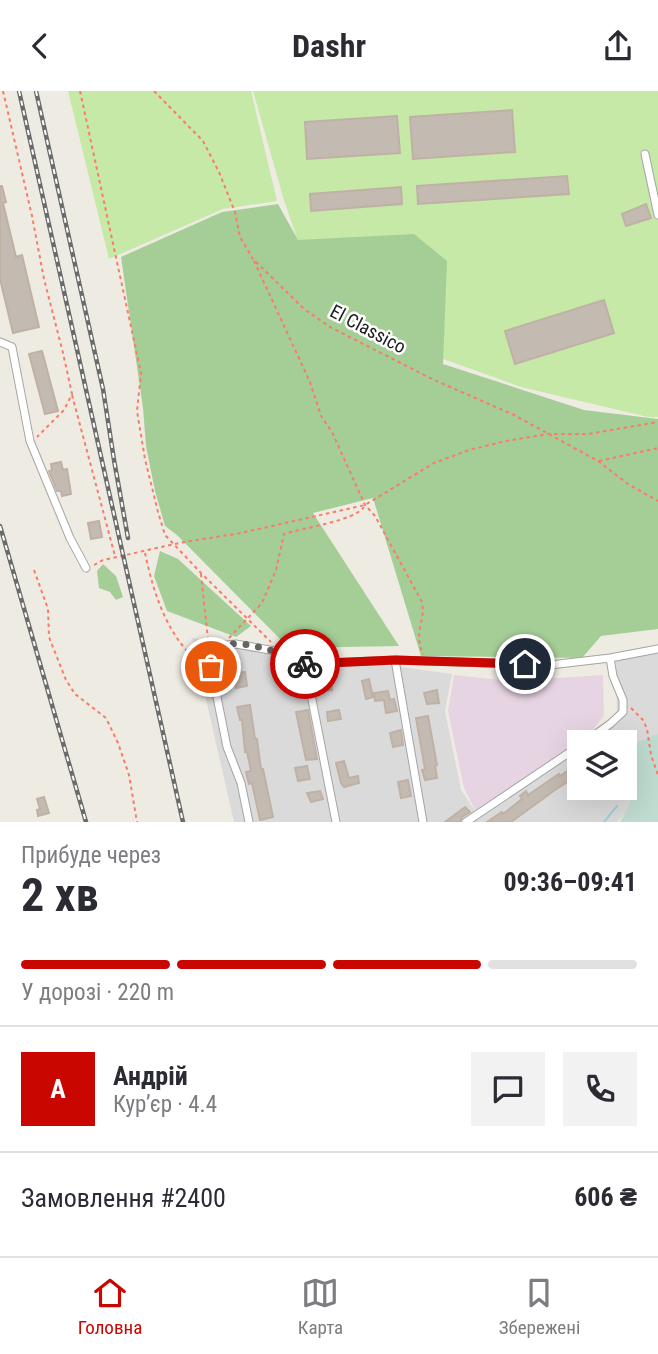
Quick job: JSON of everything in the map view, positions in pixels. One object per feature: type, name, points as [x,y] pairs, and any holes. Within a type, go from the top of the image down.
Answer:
[{"type":"street","points":[[645,154],[658,215]]},
{"type":"street","points":[[0,342],[12,347],[30,441],[70,538],[86,568]]},
{"type":"street","points":[[250,822],[242,783],[227,747],[211,667],[218,646],[236,643],[281,652],[305,664],[395,660],[550,665],[658,649]]},
{"type":"street","points":[[602,730],[623,712],[623,700],[613,677],[610,658]]},
{"type":"street","points":[[395,660],[423,822]]},
{"type":"street","points":[[305,664],[336,822]]},
{"type":"street","points":[[466,822],[567,754]]},
{"type":"path","points":[[3,91],[44,279],[116,558]]},
{"type":"path","points":[[80,91],[141,373],[137,411],[145,459],[165,535],[281,652]]},
{"type":"path","name":"El Classico","points":[[154,91],[203,141],[235,212],[240,237],[253,258],[304,309],[330,327],[432,379],[514,415],[598,461],[628,484],[658,501]]},
{"type":"path","points":[[253,258],[310,382],[321,416],[332,432],[365,505],[375,516],[422,602],[424,610],[418,631],[426,661]]},
{"type":"path","points":[[30,441],[64,411],[72,394]]},
{"type":"path","points":[[86,568],[103,560],[173,544],[251,531],[365,505],[434,463],[469,450],[548,434],[588,434],[658,422]]},
{"type":"path","points":[[598,461],[658,448]]},
{"type":"path","points":[[223,645],[262,603],[276,570],[284,534],[360,513],[365,505]]},
{"type":"path","points":[[145,552],[163,614],[176,637],[206,675]]},
{"type":"path","points":[[34,570],[48,609],[49,637],[66,680],[75,694],[106,718],[118,743],[129,775],[137,822]]},
{"type":"path","points":[[201,573],[211,667]]},
{"type":"path","points":[[623,700],[643,720],[658,775]]},
{"type":"shaded area","points":[[192,638],[452,674],[445,711],[461,790],[479,817],[567,757],[567,800],[637,800],[637,730],[608,730],[617,724],[616,658],[658,653],[658,782],[617,822],[234,822]]},
{"type":"shaded area","points":[[454,675],[510,681],[603,675],[604,715],[593,730],[567,730],[567,750],[476,812],[464,788],[448,711]]},
{"type":"green space","points":[[68,91],[251,91],[277,201],[223,209],[109,259]]},
{"type":"green space","points":[[253,91],[658,91],[658,417],[648,417],[521,387],[385,338],[318,300],[283,197]]},
{"type":"green space","points":[[278,204],[298,240],[414,234],[447,261],[443,364],[584,410],[658,419],[658,629],[601,636],[582,658],[421,656],[373,498],[313,513],[399,646],[289,648],[165,526],[146,446],[121,257],[222,212]]},
{"type":"green space","points":[[160,551],[178,559],[251,626],[236,637],[167,611],[154,576]]},
{"type":"green space","points":[[103,564],[116,576],[123,597],[116,600],[110,592],[99,588],[97,571]]},
{"type":"green space","points":[[658,734],[658,822],[620,822],[630,800],[637,800],[637,742]]},
{"type":"building","points":[[512,110],[515,152],[413,159],[410,117]]},
{"type":"building","points":[[397,116],[400,153],[307,159],[305,122]]},
{"type":"building","points":[[567,176],[569,194],[418,204],[417,186]]},
{"type":"building","points":[[0,186],[6,202],[3,203],[16,257],[22,255],[39,327],[13,333],[0,279]]},
{"type":"building","points":[[401,187],[402,204],[311,211],[310,194]]},
{"type":"building","points":[[646,204],[651,218],[626,226],[622,214]]},
{"type":"building","points":[[604,300],[614,333],[515,364],[505,331]]},
{"type":"building","points":[[42,351],[58,411],[45,414],[29,354]]},
{"type":"building","points":[[61,462],[63,470],[67,469],[71,494],[62,496],[61,491],[57,491],[49,471],[52,470],[51,464]]},
{"type":"building","points":[[99,521],[102,537],[91,539],[88,523]]},
{"type":"building","points":[[245,672],[247,686],[236,688],[234,674]]},
{"type":"building","points":[[331,678],[332,690],[323,691],[322,679]]},
{"type":"building","points":[[369,679],[373,697],[366,699],[362,681]]},
{"type":"building","points":[[437,690],[439,703],[427,704],[424,693]]},
{"type":"building","points":[[388,691],[390,700],[394,699],[397,711],[386,713],[384,700],[375,701],[374,693]]},
{"type":"building","points":[[250,705],[273,817],[260,820],[252,783],[249,784],[246,772],[251,771],[245,752],[242,720],[237,707]]},
{"type":"building","points":[[308,710],[317,759],[306,760],[296,712]]},
{"type":"building","points":[[339,710],[341,719],[328,721],[327,712]]},
{"type":"building","points":[[428,716],[437,778],[425,780],[416,718]]},
{"type":"building","points":[[401,730],[403,745],[393,747],[390,733]]},
{"type":"building","points":[[344,761],[349,778],[358,776],[359,783],[344,787],[341,783],[336,763]]},
{"type":"building","points":[[307,766],[310,779],[298,781],[295,768]]},
{"type":"building","points":[[567,771],[567,782],[511,822],[487,822],[502,812],[503,814],[522,799],[520,796],[526,791],[528,795],[559,774],[560,776]]},
{"type":"building","points":[[408,780],[411,796],[401,798],[398,782]]},
{"type":"building","points":[[320,791],[323,799],[311,802],[307,793]]},
{"type":"building","points":[[44,797],[49,813],[38,816],[37,810],[40,809],[37,799]]},
{"type":"building","points":[[465,807],[470,812],[462,817],[460,822],[445,822]]},
{"type":"waterway","points":[[604,822],[617,806]]},
{"type":"railway","points":[[19,91],[183,822]]},
{"type":"railway","points":[[36,91],[103,389],[128,538]]},
{"type":"railway","points":[[0,526],[86,822]]},
{"type":"way so far","points":[[211,667],[218,646],[236,643],[281,652],[305,664]]},
{"type":"route","points":[[305,664],[395,660],[525,664]]}]
